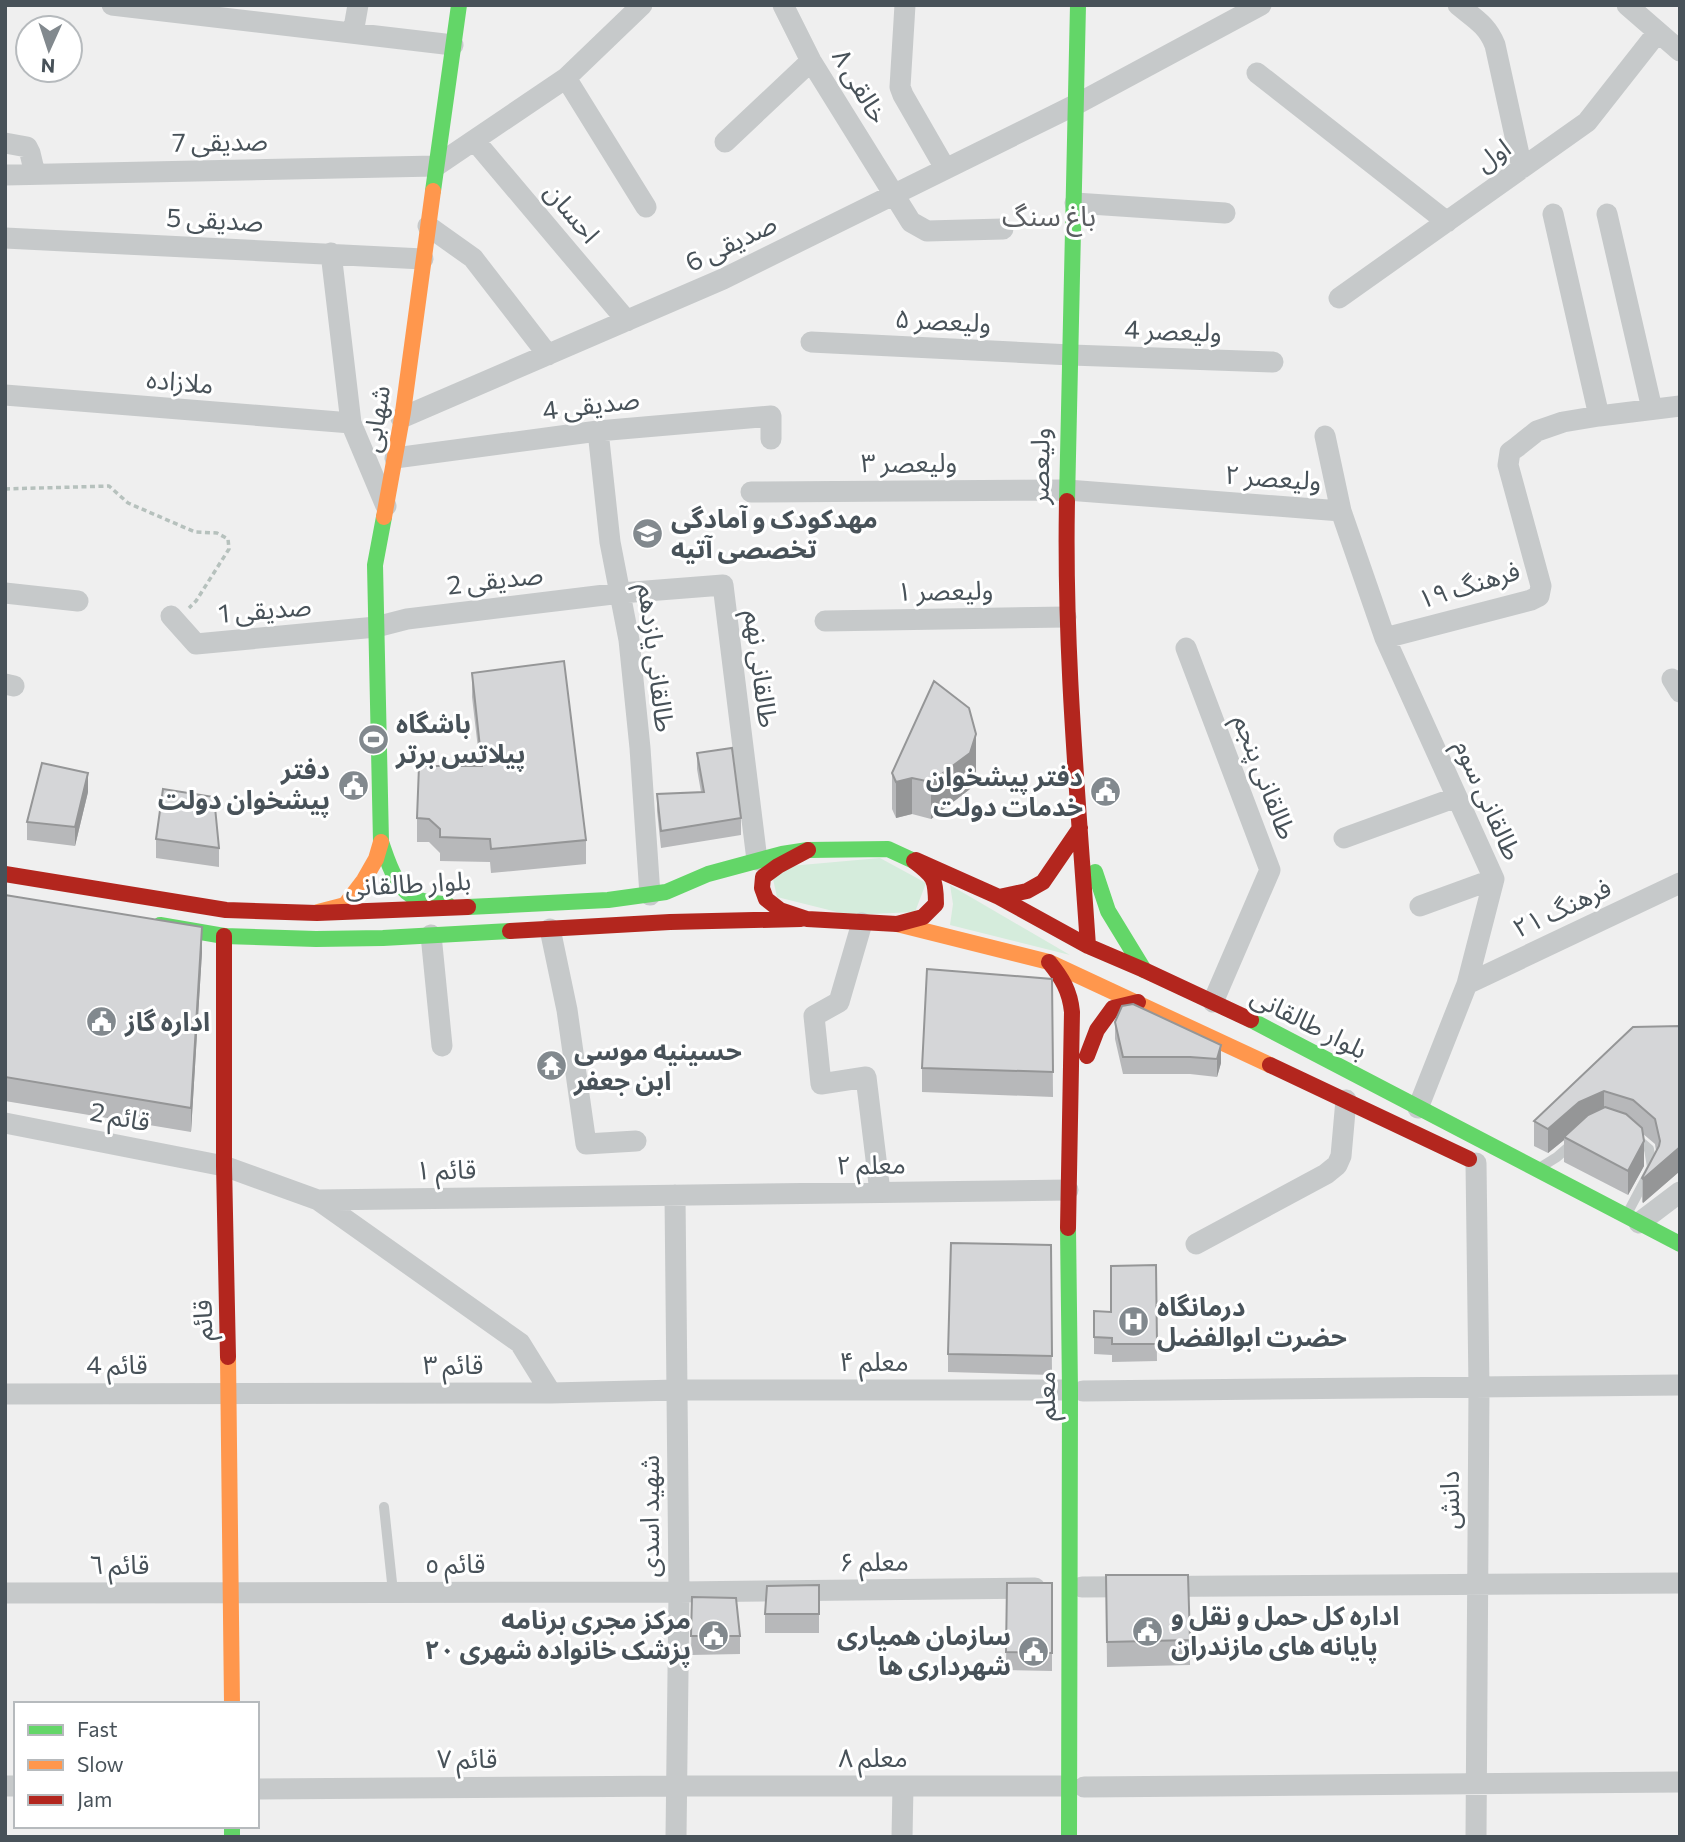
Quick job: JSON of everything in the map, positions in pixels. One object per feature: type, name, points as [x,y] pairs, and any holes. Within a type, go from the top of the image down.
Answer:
[{"type":"main road","name":"ولیعصر","points":[[1078,5],[1066,617],[1090,996]]},
{"type":"main road","name":"شهابی","points":[[381,842],[375,565],[401,418],[460,7]]},
{"type":"main road","points":[[999,897],[1027,891],[1043,882],[1080,828]]},
{"type":"main road","points":[[1080,828],[1108,911],[1144,970]]},
{"type":"main road","points":[[381,842],[391,872],[400,888],[419,900],[458,907]]},
{"type":"main road","points":[[317,913],[345,905],[370,870],[381,842]]},
{"type":"main road","name":"بلوار طالقانی","points":[[5,874],[226,910],[317,913],[608,900],[666,892],[708,874],[782,853],[888,849],[999,897],[1088,946],[1257,1023],[1680,1244]]},
{"type":"main road","points":[[808,850],[764,877],[762,888],[766,899],[780,910],[807,919],[897,924],[923,917],[936,904],[936,889],[930,873],[910,858]]},
{"type":"main road","points":[[687,883],[721,882],[726,887]]},
{"type":"main road","points":[[711,922],[730,908]]},
{"type":"main road","name":"بلوار طالقانی","points":[[142,923],[223,936],[316,939],[670,922],[807,919]]},
{"type":"main road","name":"بلوار طالقانی","points":[[897,924],[1049,962],[1090,996],[1138,1002],[1482,1166]]},
{"type":"main road","name":"قائم","points":[[223,936],[232,1702]]},
{"type":"main road","name":"معلم","points":[[1049,962],[1066,984],[1071,997],[1068,1190],[1077,1391],[1076,1787],[1069,1837]]},
{"type":"main road","points":[[1090,996],[1087,1063],[1098,1026],[1110,1011],[1138,1002]]},
{"type":"main road","name":"معلم","points":[[1077,1391],[1084,1293]]},
{"type":"main road","name":"معلم","points":[[1076,1787],[1084,1837]]},
{"type":"street","points":[[113,5],[187,10],[453,45]]},
{"type":"street","points":[[353,33],[358,5]]},
{"type":"street","points":[[436,166],[566,78],[642,5]]},
{"type":"street","name":"خالقی ۸","points":[[783,5],[811,61],[911,222],[927,231],[1003,229]]},
{"type":"street","points":[[905,5],[900,87],[945,168]]},
{"type":"street","points":[[1077,104],[1241,10],[1261,5]]},
{"type":"street","points":[[1458,5],[1488,29],[1495,45],[1522,169]]},
{"type":"street","points":[[1627,5],[1680,51]]},
{"type":"street","name":"اول","points":[[1339,298],[1587,122],[1657,33]]},
{"type":"street","points":[[724,142],[811,61]]},
{"type":"street","points":[[1257,72],[1447,222]]},
{"type":"street","points":[[566,78],[646,206]]},
{"type":"street","name":"صدیقی 6","points":[[401,418],[723,279],[1077,104]]},
{"type":"street","name":"احسان","points":[[475,141],[627,321]]},
{"type":"street","points":[[5,143],[27,148],[35,174]]},
{"type":"street","name":"صدیقی 7","points":[[5,174],[436,166]]},
{"type":"street","points":[[1075,203],[1226,213]]},
{"type":"street","points":[[1553,214],[1599,416]]},
{"type":"street","points":[[1607,214],[1652,409]]},
{"type":"street","points":[[428,226],[473,258],[548,355]]},
{"type":"street","name":"صدیقی 5","points":[[5,239],[423,259]]},
{"type":"street","points":[[331,253],[351,424],[386,506]]},
{"type":"street","name":"ولیعصر ۵","points":[[811,342],[1071,355]]},
{"type":"street","name":"ولیعصر 4","points":[[1071,355],[1273,362]]},
{"type":"street","name":"ملازاده","points":[[5,396],[351,424]]},
{"type":"street","name":"فرهنگ ۱۹","points":[[1385,638],[1539,596],[1541,586],[1508,465],[1510,453],[1538,431],[1563,422],[1680,406]]},
{"type":"street","name":"صدیقی 4","points":[[394,458],[598,431],[771,416],[771,439]]},
{"type":"street","name":"طالقانی یازدهم","points":[[598,431],[610,542],[629,640],[639,735],[650,895]]},
{"type":"street","points":[[1325,436],[1341,511]]},
{"type":"street","name":"ولیعصر ٣","points":[[751,492],[1067,490]]},
{"type":"street","name":"ولیعصر ٢","points":[[1067,490],[1341,511],[1385,638]]},
{"type":"street","name":"طالقانی نهم","points":[[621,593],[723,585],[757,860]]},
{"type":"street","points":[[5,593],[78,601]]},
{"type":"street","name":"صدیقی 2","points":[[376,627],[407,619],[621,593]]},
{"type":"street","name":"صدیقی 1","points":[[171,615],[196,644],[376,627]]},
{"type":"street","name":"ولیعصر ١","points":[[825,621],[1066,617]]},
{"type":"street","name":"طالقانی سوم","points":[[1385,638],[1493,879],[1467,984],[1418,1108]]},
{"type":"street","name":"طالقانی پنجم","points":[[1186,648],[1270,870],[1213,1002]]},
{"type":"street","points":[[1344,838],[1457,797]]},
{"type":"street","points":[[1420,906],[1493,879]]},
{"type":"street","name":"فرهنگ ۲۱","points":[[1467,984],[1680,883]]},
{"type":"street","points":[[862,923],[839,1002],[814,1016],[821,1083],[866,1077],[880,1192]]},
{"type":"street","points":[[550,929],[567,1010],[586,1144],[636,1141]]},
{"type":"street","points":[[431,935],[442,1046]]},
{"type":"street","points":[[1196,1244],[1326,1174],[1337,1165],[1341,1156],[1346,1100]]},
{"type":"street","name":"قائم 2","points":[[5,1123],[224,1166]]},
{"type":"street","name":"قائم ١","points":[[224,1166],[318,1200],[675,1195]]},
{"type":"street","name":"دانش","points":[[1476,1837],[1482,1166]]},
{"type":"street","name":"معلم ٢","points":[[675,1195],[1068,1190]]},
{"type":"street","points":[[1632,1220],[1680,1192]]},
{"type":"street","name":"شهید اسدی","points":[[675,1195],[679,1592],[676,1837]]},
{"type":"street","points":[[318,1200],[520,1343],[551,1393]]},
{"type":"street","name":"معلم ۴","points":[[677,1390],[1077,1391],[1680,1385]]},
{"type":"street","name":"قائم ٣","points":[[229,1392],[551,1393],[677,1390]]},
{"type":"street","name":"قائم 4","points":[[5,1394],[229,1392]]},
{"type":"street","name":"معلم ۶","points":[[679,1592],[1676,1583]]},
{"type":"street","name":"قائم ٥","points":[[232,1593],[679,1592]]},
{"type":"street","name":"قائم ٦","points":[[5,1593],[232,1593]]},
{"type":"street","name":"معلم ۸","points":[[677,1786],[1076,1787],[1673,1782]]},
{"type":"street","name":"قائم ٧","points":[[259,1789],[677,1786]]},
{"type":"street","points":[[902,1837],[903,1786]]},
{"type":"lane","points":[[1630,1132],[1649,1149],[1651,1167],[1632,1220]]},
{"type":"lane","points":[[1536,1170],[1557,1157],[1584,1133]]},
{"type":"lane","points":[[384,1507],[393,1592]]},
{"type":"path","points":[[5,489],[108,485],[128,503],[195,532],[217,533],[229,539],[229,549],[196,601],[185,612],[171,615]]},
{"type":"green space","points":[[880,858],[926,883],[915,912],[849,915],[777,897],[773,879],[790,866]]},
{"type":"green space","points":[[950,885],[1070,955],[950,925],[953,904]]},
{"type":"building","points":[[564,661],[586,840],[491,849],[490,839],[440,837],[440,829],[429,819],[417,818],[419,766],[482,766],[472,673]]},
{"type":"building","points":[[934,681],[969,708],[976,734],[970,753],[931,782],[912,778],[896,782],[892,773]]},
{"type":"building","points":[[732,748],[741,818],[661,831],[657,794],[704,792],[697,753]]},
{"type":"building","points":[[42,763],[88,773],[75,827],[27,822]]},
{"type":"building","points":[[163,789],[214,797],[219,848],[156,839]]},
{"type":"building","name":"اداره گاز","points":[[5,895],[202,927],[191,1108],[5,1077]]},
{"type":"building","points":[[927,969],[1052,979],[1053,1072],[922,1068]]},
{"type":"building","points":[[1133,1004],[1221,1045],[1217,1059],[1123,1057],[1115,1022],[1122,1006]]},
{"type":"building","points":[[1680,1026],[1680,1147],[1643,1179],[1660,1141],[1655,1119],[1633,1100],[1604,1091],[1579,1102],[1548,1129],[1534,1121],[1633,1027]]},
{"type":"building","points":[[1605,1107],[1626,1114],[1642,1128],[1644,1141],[1628,1171],[1564,1137],[1588,1115]]},
{"type":"building","points":[[951,1243],[1051,1245],[1052,1356],[948,1354]]},
{"type":"building","name":"درمانگاه حضرت ابوالفضل","points":[[1156,1265],[1157,1344],[1112,1344],[1112,1338],[1094,1337],[1094,1311],[1111,1312],[1111,1266]]},
{"type":"building","name":"اداره کل حمل و نقل و پایانه های مازندران","points":[[1106,1575],[1188,1575],[1190,1640],[1107,1642]]},
{"type":"building","points":[[1007,1583],[1052,1583],[1052,1653],[1006,1652]]},
{"type":"building","points":[[819,1585],[819,1614],[765,1614],[767,1586]]},
{"type":"building","points":[[692,1597],[736,1598],[740,1636],[691,1636]]},
{"type":"traffic: fast","points":[[433,191],[459,5]]},
{"type":"traffic: fast","points":[[1067,501],[1078,5]]},
{"type":"traffic: fast","points":[[384,517],[375,565],[381,842],[394,876],[405,890],[420,900],[448,905]]},
{"type":"traffic: fast","points":[[468,907],[608,900],[666,892],[708,874],[782,854],[808,850],[888,849],[914,861]]},
{"type":"traffic: fast","points":[[1095,872],[1108,911],[1144,970]]},
{"type":"traffic: fast","points":[[160,925],[224,936],[316,939],[510,931]]},
{"type":"traffic: fast","points":[[1251,1020],[1680,1244]]},
{"type":"traffic: fast","points":[[1068,1228],[1069,1837]]},
{"type":"traffic: fast","points":[[232,1828],[232,1837]]},
{"type":"traffic: slow","points":[[384,517],[403,412],[433,191]]},
{"type":"traffic: slow","points":[[318,912],[345,905],[364,880],[376,859],[381,842]]},
{"type":"traffic: slow","points":[[897,924],[1049,962],[1270,1065]]},
{"type":"traffic: slow","points":[[228,1357],[232,1702]]},
{"type":"traffic: jam","points":[[1067,501],[1070,668],[1088,946]]},
{"type":"traffic: jam","points":[[999,897],[1027,891],[1043,882],[1080,828]]},
{"type":"traffic: jam","points":[[808,850],[763,877],[762,888],[766,899],[780,910],[807,919],[897,924],[923,917],[936,904],[935,889],[930,875],[914,861]]},
{"type":"traffic: jam","points":[[916,860],[999,897],[1088,946],[1251,1020]]},
{"type":"traffic: jam","points":[[5,874],[226,910],[317,913],[468,907]]},
{"type":"traffic: jam","points":[[510,931],[670,922],[801,919]]},
{"type":"traffic: jam","points":[[224,936],[224,1166],[228,1357]]},
{"type":"traffic: jam","points":[[1049,962],[1065,985],[1072,1012],[1068,1228]]},
{"type":"traffic: jam","points":[[1087,1056],[1097,1030],[1113,1008],[1138,1002]]},
{"type":"traffic: jam","points":[[1270,1065],[1469,1159]]},
{"type":"place","name":"مهدکودک و آمادگی تخصصی آتیه","points":[[648,534]]},
{"type":"place","name":"باشگاه پیلاتس برتر","points":[[373,739]]},
{"type":"place","name":"دفتر پیشخوان دولت","points":[[353,785]]},
{"type":"place","name":"دفتر پیشخوان خدمات دولت","points":[[1106,792]]},
{"type":"place","name":"اداره گاز","points":[[102,1022]]},
{"type":"place","name":"حسینیه موسی ابن جعفر","points":[[551,1066]]},
{"type":"place","name":"درمانگاه حضرت ابوالفضل","points":[[1134,1322]]},
{"type":"place","name":"اداره کل حمل و نقل و پایانه های مازندران","points":[[1148,1631]]},
{"type":"place","name":"مرکز مجری برنامه پزشک خانواده شهری ٢٠","points":[[714,1635]]},
{"type":"place","name":"سازمان همیاری شهرداری ها","points":[[1034,1651]]},
{"type":"district","name":"باغ سنگ","points":[[1049,216]]}]
